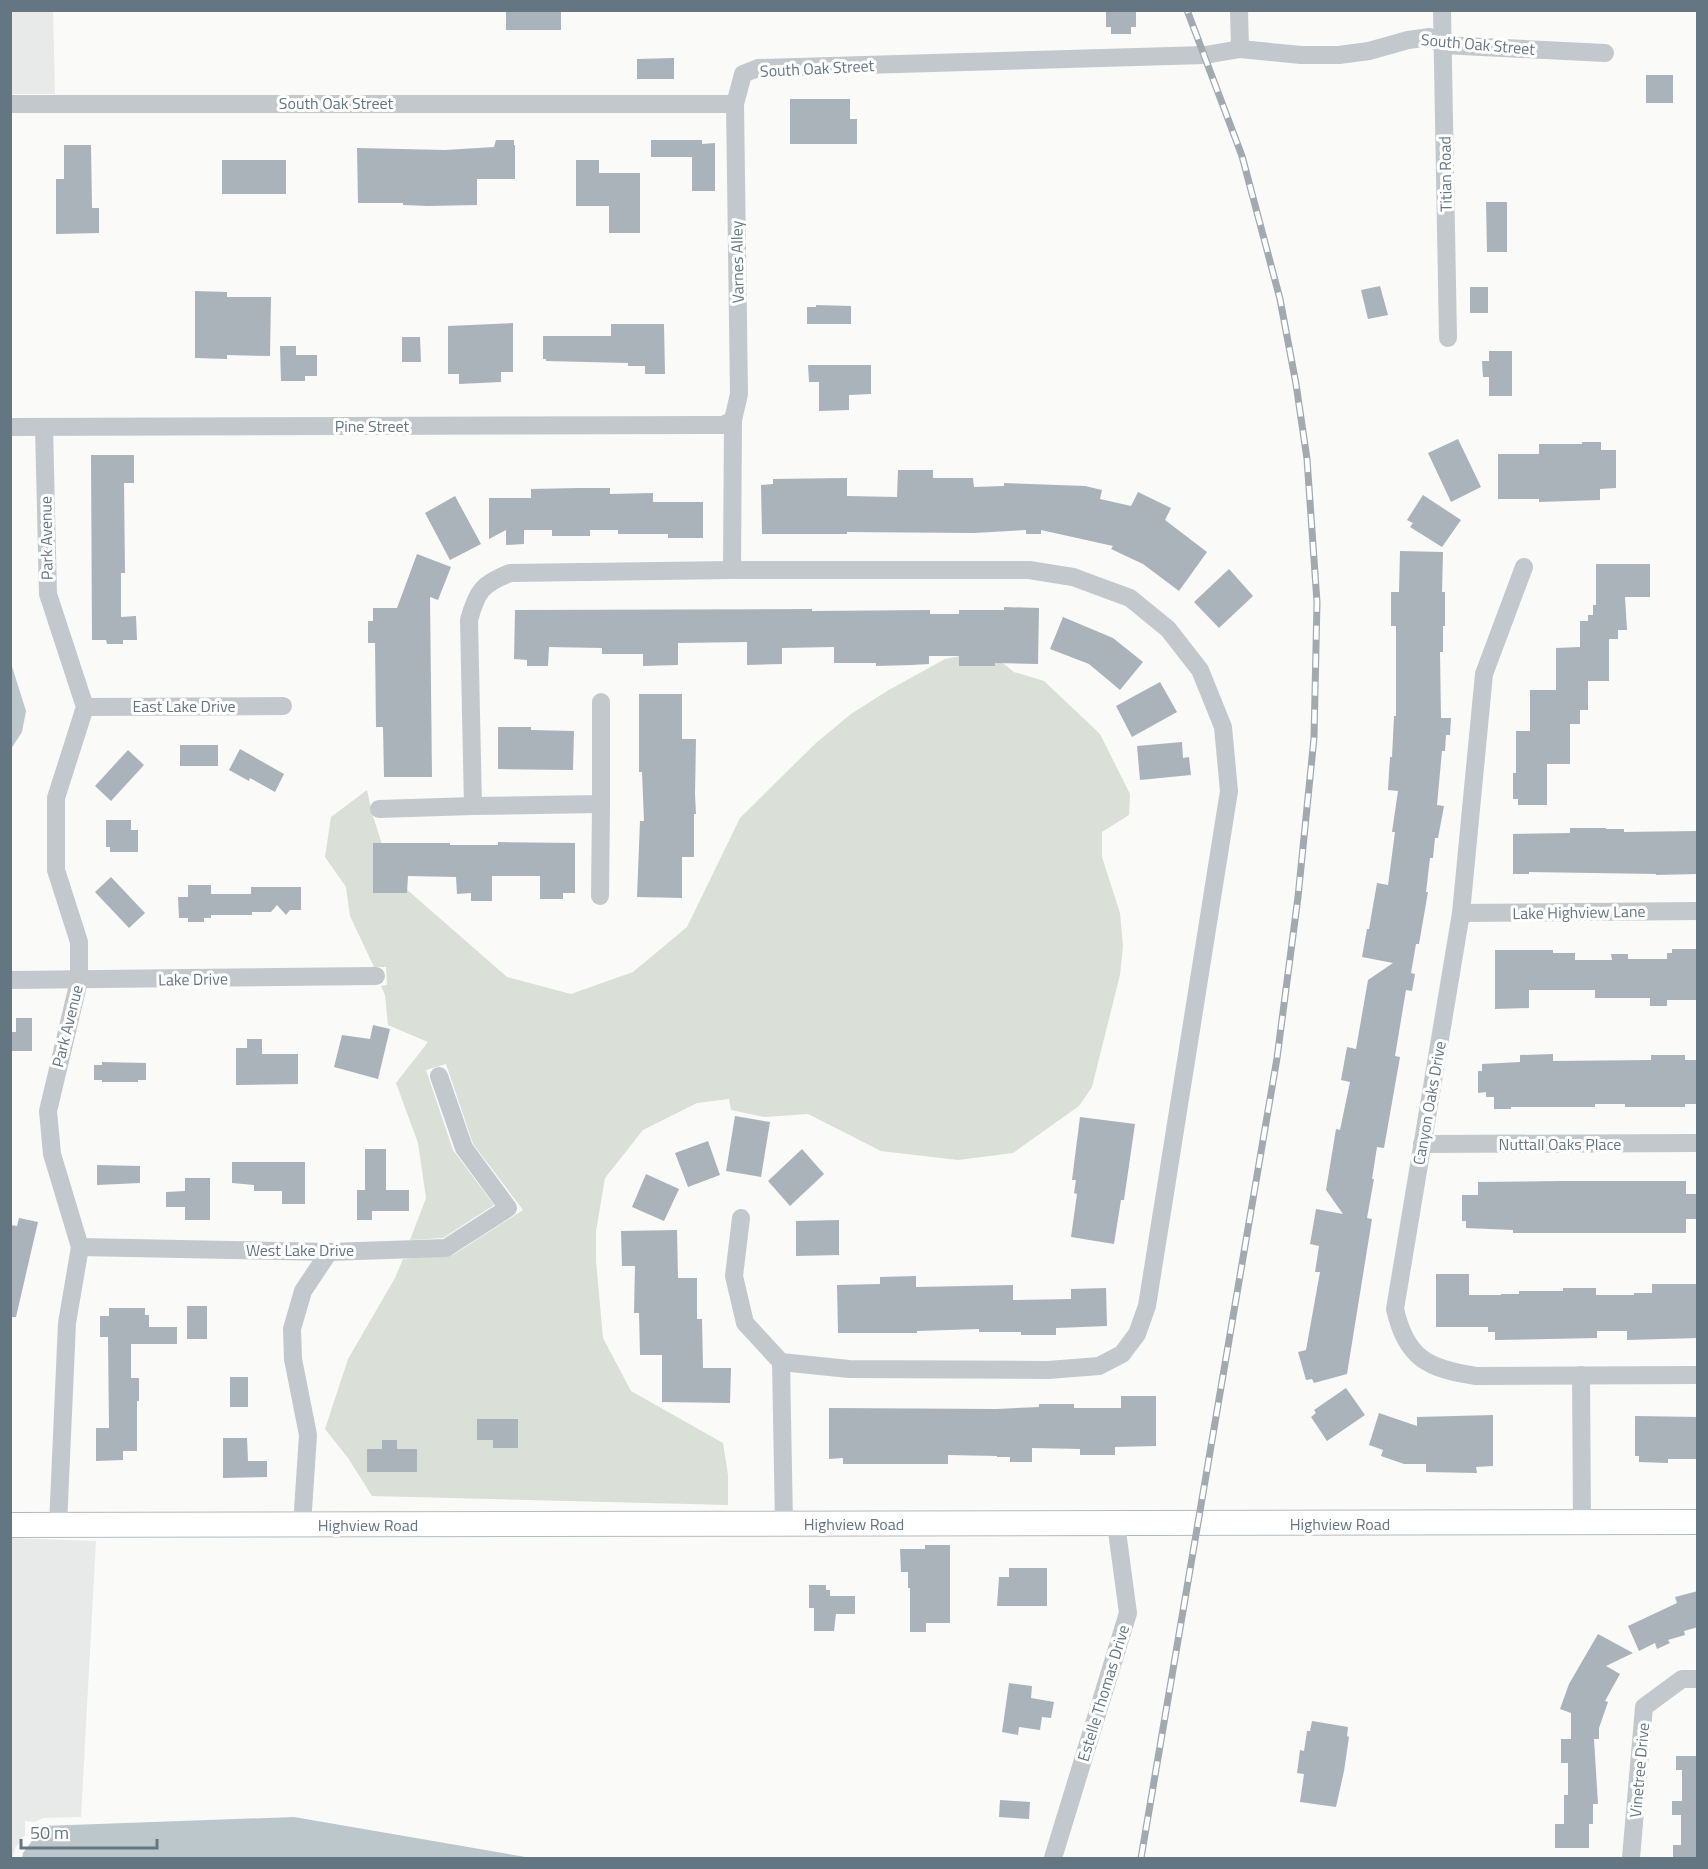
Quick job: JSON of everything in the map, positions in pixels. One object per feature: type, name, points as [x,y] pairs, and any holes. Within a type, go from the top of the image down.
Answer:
[{"type":"street","points":[[1239,10],[1240,49]]},
{"type":"street","name":"Titian Road","points":[[1442,10],[1448,338]]},
{"type":"street","name":"South Oak Street","points":[[10,104],[735,104],[743,74],[758,68],[1205,55],[1240,49],[1302,55],[1339,55],[1369,51],[1408,40],[1430,37],[1442,45],[1605,53]]},
{"type":"street","name":"Varnes Alley","points":[[732,570],[733,420],[739,394],[735,104]]},
{"type":"street","name":"Pine Street","points":[[10,427],[706,425],[723,424],[733,420]]},
{"type":"street","name":"Park Avenue","points":[[44,428],[48,594],[85,707],[56,798],[56,870],[79,942],[79,981],[48,1111],[52,1154],[80,1247],[67,1323],[58,1525]]},
{"type":"street","name":"Canyon Oaks Drive","points":[[1524,567],[1484,674],[1461,913],[1395,1309],[1400,1330],[1407,1345],[1419,1357],[1451,1372],[1476,1376],[1698,1375]]},
{"type":"street","points":[[473,806],[469,620],[475,600],[488,582],[510,573],[1029,570],[1073,577],[1130,598],[1168,629],[1200,670],[1223,727],[1228,791],[1146,1306],[1137,1334],[1122,1353],[1099,1366],[1048,1370],[849,1369],[781,1362],[744,1323],[734,1276],[741,1218]]},
{"type":"street","points":[[600,896],[601,702]]},
{"type":"street","name":"East Lake Drive","points":[[85,707],[283,706]]},
{"type":"street","points":[[379,808],[601,804]]},
{"type":"street","name":"Lake Highview Lane","points":[[1461,913],[1698,911]]},
{"type":"street","name":"Lake Drive","points":[[10,980],[376,976]]},
{"type":"street","name":"West Lake Drive","points":[[80,1247],[329,1252],[446,1248],[508,1208],[464,1148],[439,1076]]},
{"type":"street","name":"Nuttall Oaks Place","points":[[1422,1144],[1698,1143]]},
{"type":"street","points":[[302,1525],[308,1435],[293,1359],[292,1329],[303,1291],[329,1252]]},
{"type":"street","points":[[781,1362],[784,1524]]},
{"type":"street","points":[[1581,1375],[1582,1523]]},
{"type":"street","name":"Highview Road","points":[[10,1525],[1698,1522]]},
{"type":"street","name":"Estelle Thomas Drive","points":[[1053,1858],[1128,1612],[1116,1524]]},
{"type":"street","name":"Vinetree Drive","points":[[1631,1858],[1644,1707],[1682,1679],[1698,1678]]},
{"type":"shaded area","points":[[10,11],[53,11],[55,94],[11,94]]},
{"type":"shaded area","points":[[981,652],[999,660],[1014,672],[1044,681],[1100,734],[1130,794],[1129,815],[1102,832],[1102,857],[1120,913],[1123,947],[1120,975],[1092,1087],[1079,1106],[1013,1153],[958,1160],[881,1151],[808,1114],[764,1117],[731,1110],[729,1099],[697,1103],[643,1130],[605,1178],[596,1231],[596,1261],[603,1338],[631,1391],[723,1443],[728,1475],[728,1505],[372,1496],[348,1458],[325,1429],[348,1359],[395,1278],[403,1259],[453,1255],[523,1210],[473,1144],[446,1064],[426,1070],[453,1150],[494,1205],[443,1238],[410,1240],[426,1198],[418,1143],[396,1083],[428,1042],[388,1025],[385,995],[381,986],[387,985],[386,967],[374,967],[350,916],[346,887],[325,857],[331,817],[367,790],[387,860],[404,887],[507,977],[571,994],[633,972],[687,927],[740,818],[816,743],[851,714],[945,659]]},
{"type":"shaded area","points":[[10,660],[26,711],[22,732],[11,749]]},
{"type":"shaded area","points":[[11,1538],[96,1541],[81,1817],[25,1821],[25,1835],[15,1848],[13,1858],[10,1858]]},
{"type":"shaded area","points":[[294,1817],[531,1858],[22,1858],[23,1853],[43,1826]]},
{"type":"building","points":[[506,10],[561,10],[561,30],[506,30]]},
{"type":"building","points":[[1106,11],[1136,11],[1136,27],[1131,27],[1131,34],[1111,34],[1111,27],[1106,27]]},
{"type":"building","points":[[674,58],[674,79],[637,79],[637,59]]},
{"type":"building","points":[[1646,75],[1673,75],[1673,103],[1646,103]]},
{"type":"building","points":[[790,99],[850,99],[850,119],[857,119],[857,144],[790,144]]},
{"type":"building","points":[[496,140],[514,140],[515,179],[477,179],[477,205],[428,206],[403,205],[403,203],[358,203],[357,148],[445,150],[494,147]]},
{"type":"building","points":[[651,140],[702,140],[702,144],[715,143],[715,191],[692,191],[692,157],[651,157]]},
{"type":"building","points":[[64,145],[91,145],[92,208],[99,208],[99,233],[56,234],[56,179],[64,179]]},
{"type":"building","points":[[222,160],[286,160],[286,194],[222,194]]},
{"type":"building","points":[[576,160],[599,160],[599,173],[640,173],[640,233],[609,233],[609,206],[576,206]]},
{"type":"building","points":[[1486,202],[1507,202],[1507,252],[1487,252]]},
{"type":"building","points":[[1380,286],[1388,315],[1368,319],[1361,290]]},
{"type":"building","points":[[1470,287],[1488,287],[1488,313],[1470,313]]},
{"type":"building","points":[[195,291],[227,292],[227,297],[271,297],[270,356],[227,355],[227,359],[195,358]]},
{"type":"building","points":[[816,305],[851,306],[851,324],[807,324],[807,307],[816,307]]},
{"type":"building","points":[[513,323],[513,372],[501,372],[501,382],[459,384],[459,374],[448,374],[448,326]]},
{"type":"building","points":[[611,324],[664,324],[665,374],[645,374],[645,366],[628,366],[628,363],[546,361],[543,359],[543,336],[611,336]]},
{"type":"building","points":[[402,337],[420,337],[421,362],[402,362]]},
{"type":"building","points":[[280,346],[296,346],[296,355],[317,355],[317,376],[305,376],[305,381],[281,381]]},
{"type":"building","points":[[1489,351],[1512,351],[1512,396],[1489,396],[1489,377],[1483,377],[1482,361],[1489,361]]},
{"type":"building","points":[[808,365],[871,365],[871,394],[849,395],[849,410],[819,411],[819,382],[809,382]]},
{"type":"building","points":[[1458,439],[1481,487],[1451,502],[1428,453]]},
{"type":"building","points":[[1582,442],[1601,442],[1601,450],[1616,450],[1616,488],[1600,489],[1600,500],[1539,502],[1539,499],[1498,499],[1498,454],[1539,454],[1539,444],[1582,444]]},
{"type":"building","points":[[91,455],[134,455],[134,483],[124,483],[125,573],[121,573],[121,617],[136,616],[137,640],[123,640],[123,644],[107,644],[106,640],[92,640]]},
{"type":"building","points":[[898,470],[933,470],[933,478],[973,478],[974,487],[1004,486],[1004,483],[1085,486],[1102,490],[1100,499],[1131,506],[1138,492],[1171,508],[1165,520],[1207,552],[1179,591],[1143,564],[1111,549],[1113,546],[1041,530],[1041,534],[1026,534],[1026,530],[974,533],[762,534],[761,485],[773,484],[773,479],[847,478],[847,496],[897,497]]},
{"type":"building","points":[[610,488],[610,494],[653,493],[653,502],[703,502],[703,538],[668,538],[668,534],[618,534],[618,530],[590,530],[590,536],[552,536],[552,530],[524,530],[524,544],[506,545],[506,530],[489,539],[489,498],[531,498],[531,489]]},
{"type":"building","points":[[1423,495],[1461,520],[1442,547],[1410,527],[1413,523],[1407,520]]},
{"type":"building","points":[[455,496],[481,544],[450,560],[425,513]]},
{"type":"building","points":[[1400,551],[1443,552],[1442,592],[1445,592],[1445,626],[1443,626],[1443,652],[1440,652],[1441,718],[1451,718],[1450,735],[1446,735],[1445,751],[1442,751],[1437,805],[1444,806],[1438,838],[1435,838],[1433,858],[1430,858],[1426,892],[1428,892],[1419,944],[1416,944],[1411,973],[1415,974],[1412,991],[1406,990],[1395,1056],[1400,1057],[1384,1148],[1377,1147],[1367,1218],[1372,1219],[1347,1374],[1314,1383],[1312,1379],[1306,1380],[1298,1352],[1306,1350],[1320,1272],[1315,1272],[1319,1246],[1310,1244],[1316,1209],[1343,1214],[1326,1190],[1336,1129],[1340,1130],[1350,1082],[1341,1080],[1347,1047],[1356,1049],[1368,980],[1393,963],[1362,957],[1377,883],[1388,885],[1395,832],[1392,832],[1398,791],[1388,790],[1394,716],[1396,716],[1396,626],[1391,626],[1391,592],[1399,592]]},
{"type":"building","points":[[417,554],[451,567],[438,600],[430,597],[432,777],[384,777],[383,727],[376,727],[375,643],[368,643],[368,621],[373,621],[373,608],[397,608]]},
{"type":"building","points":[[1596,564],[1650,564],[1650,597],[1625,597],[1627,630],[1618,630],[1618,639],[1609,639],[1609,681],[1588,681],[1588,710],[1580,710],[1580,724],[1570,724],[1570,764],[1547,764],[1547,805],[1518,805],[1518,799],[1513,799],[1513,773],[1516,773],[1516,731],[1530,731],[1530,690],[1556,690],[1556,648],[1580,647],[1580,621],[1588,621],[1588,615],[1593,615],[1593,605],[1596,605]]},
{"type":"building","points":[[1229,569],[1253,596],[1219,628],[1194,602]]},
{"type":"building","points":[[1004,607],[1039,608],[1038,664],[995,663],[995,666],[959,666],[959,656],[929,656],[929,664],[876,666],[876,663],[834,663],[834,647],[782,648],[782,664],[747,665],[747,642],[678,643],[678,665],[643,666],[643,654],[602,654],[602,648],[549,647],[548,666],[527,666],[527,660],[514,659],[515,610],[930,610],[930,614],[959,614],[959,610],[1004,610]]},
{"type":"building","points":[[1063,617],[1113,638],[1143,662],[1120,690],[1089,664],[1050,649]]},
{"type":"building","points":[[1160,682],[1177,712],[1132,737],[1116,706]]},
{"type":"building","points":[[639,694],[682,694],[682,739],[696,739],[694,857],[682,857],[682,898],[637,897],[640,821],[644,821],[642,772],[639,772]]},
{"type":"building","points":[[498,727],[574,731],[573,770],[498,769]]},
{"type":"building","points":[[1182,742],[1183,758],[1189,757],[1191,775],[1140,780],[1137,746]]},
{"type":"building","points":[[180,745],[218,745],[218,766],[180,766]]},
{"type":"building","points":[[240,749],[284,774],[275,792],[250,778],[249,781],[229,770]]},
{"type":"building","points":[[128,750],[144,765],[111,801],[95,786]]},
{"type":"building","points":[[106,820],[131,820],[131,830],[138,830],[138,852],[110,852],[110,847],[106,847]]},
{"type":"building","points":[[1570,828],[1624,829],[1624,832],[1697,831],[1697,874],[1529,872],[1529,874],[1513,874],[1513,834],[1570,833]]},
{"type":"building","points":[[498,842],[575,843],[575,893],[563,893],[563,899],[540,899],[540,876],[492,876],[492,901],[471,901],[471,893],[457,894],[456,877],[408,876],[407,893],[373,893],[373,843],[498,845]]},
{"type":"building","points":[[111,877],[145,913],[129,928],[95,892]]},
{"type":"building","points":[[188,885],[211,885],[211,894],[251,894],[251,887],[301,887],[301,910],[290,910],[286,915],[277,905],[271,912],[252,912],[252,915],[211,915],[211,918],[204,918],[204,922],[188,922],[188,918],[179,918],[178,897],[188,897]]},
{"type":"building","points":[[1672,949],[1698,949],[1698,1000],[1667,1000],[1667,1006],[1650,1006],[1650,998],[1595,998],[1595,990],[1529,990],[1529,1008],[1495,1009],[1495,950],[1553,950],[1553,953],[1575,953],[1575,960],[1612,960],[1611,954],[1628,954],[1628,959],[1667,959],[1667,953],[1672,953]]},
{"type":"building","points":[[16,1018],[32,1018],[32,1051],[10,1051],[10,1032],[16,1032]]},
{"type":"building","points":[[373,1025],[390,1029],[378,1079],[334,1067],[342,1035],[370,1039]]},
{"type":"building","points":[[247,1039],[262,1039],[262,1054],[298,1054],[298,1084],[236,1085],[236,1048],[247,1048]]},
{"type":"building","points":[[1553,1054],[1553,1061],[1651,1060],[1651,1055],[1685,1055],[1685,1060],[1698,1060],[1698,1104],[1685,1104],[1685,1107],[1625,1107],[1625,1104],[1595,1104],[1595,1107],[1494,1109],[1494,1097],[1486,1097],[1486,1092],[1478,1093],[1478,1071],[1482,1071],[1482,1064],[1520,1062],[1520,1055]]},
{"type":"building","points":[[102,1062],[146,1063],[146,1080],[102,1082],[102,1080],[94,1080],[94,1065],[102,1065]]},
{"type":"building","points":[[735,1116],[770,1122],[761,1177],[726,1171]]},
{"type":"building","points":[[1080,1117],[1135,1124],[1124,1200],[1121,1200],[1114,1244],[1071,1237],[1077,1194],[1074,1193],[1076,1180],[1072,1180]]},
{"type":"building","points":[[708,1141],[720,1175],[688,1187],[675,1153]]},
{"type":"building","points":[[365,1149],[386,1149],[386,1190],[409,1190],[409,1211],[372,1211],[372,1220],[357,1220],[357,1190],[365,1190]]},
{"type":"building","points":[[802,1149],[824,1174],[790,1206],[768,1181]]},
{"type":"building","points":[[232,1162],[305,1162],[305,1204],[282,1204],[282,1191],[254,1191],[254,1185],[232,1183]]},
{"type":"building","points":[[97,1165],[140,1166],[140,1183],[97,1185]]},
{"type":"building","points":[[646,1174],[679,1189],[664,1221],[632,1207]]},
{"type":"building","points":[[185,1178],[210,1178],[210,1220],[185,1220],[185,1207],[166,1207],[166,1192],[185,1191]]},
{"type":"building","points":[[1686,1181],[1686,1194],[1698,1194],[1698,1219],[1686,1219],[1686,1233],[1513,1233],[1513,1230],[1466,1228],[1466,1221],[1462,1221],[1462,1195],[1478,1195],[1478,1182]]},
{"type":"building","points":[[19,1218],[38,1222],[16,1317],[10,1317],[10,1225],[17,1226]]},
{"type":"building","points":[[839,1220],[839,1255],[796,1256],[796,1221]]},
{"type":"building","points":[[677,1230],[678,1278],[697,1278],[697,1319],[702,1319],[703,1368],[731,1368],[730,1403],[662,1402],[662,1355],[640,1355],[639,1313],[634,1313],[635,1266],[622,1266],[621,1231]]},
{"type":"building","points":[[1436,1274],[1469,1274],[1469,1295],[1519,1294],[1519,1291],[1563,1291],[1563,1288],[1596,1288],[1596,1295],[1634,1295],[1634,1293],[1652,1293],[1652,1284],[1698,1284],[1698,1338],[1627,1340],[1627,1331],[1597,1331],[1597,1338],[1495,1340],[1495,1332],[1488,1332],[1488,1327],[1436,1327]]},
{"type":"building","points":[[916,1276],[916,1287],[1013,1285],[1013,1300],[1071,1299],[1071,1289],[1106,1288],[1107,1326],[1056,1328],[1056,1335],[979,1332],[979,1329],[917,1331],[917,1333],[838,1333],[837,1285],[880,1284],[880,1277]]},
{"type":"building","points":[[187,1306],[207,1306],[207,1339],[187,1339]]},
{"type":"building","points":[[109,1308],[145,1308],[145,1315],[149,1315],[149,1327],[177,1327],[177,1344],[131,1344],[131,1378],[139,1378],[137,1451],[123,1451],[123,1460],[96,1461],[96,1428],[109,1428],[108,1337],[100,1337],[100,1316],[109,1316]]},
{"type":"building","points":[[230,1377],[248,1377],[248,1407],[230,1407]]},
{"type":"building","points":[[1346,1388],[1365,1415],[1327,1441],[1311,1417],[1316,1413],[1314,1410]]},
{"type":"building","points":[[1121,1396],[1156,1396],[1156,1446],[1115,1447],[1115,1455],[1080,1455],[1080,1449],[1032,1448],[1032,1462],[1010,1462],[1010,1457],[948,1455],[948,1464],[843,1464],[843,1458],[829,1459],[829,1408],[996,1409],[1039,1407],[1039,1404],[1074,1404],[1074,1408],[1121,1408]]},
{"type":"building","points":[[1379,1413],[1417,1426],[1417,1417],[1493,1415],[1493,1466],[1476,1467],[1477,1473],[1426,1472],[1426,1464],[1404,1464],[1381,1456],[1383,1450],[1369,1445]]},
{"type":"building","points":[[1635,1416],[1698,1417],[1698,1459],[1668,1459],[1668,1463],[1639,1462],[1639,1456],[1635,1456]]},
{"type":"building","points":[[477,1419],[518,1419],[518,1448],[493,1448],[493,1440],[477,1440]]},
{"type":"building","points":[[223,1438],[247,1438],[248,1461],[267,1461],[267,1477],[223,1478]]},
{"type":"building","points":[[382,1440],[397,1440],[397,1449],[417,1449],[417,1472],[367,1472],[367,1449],[382,1449]]},
{"type":"building","points":[[925,1545],[950,1545],[950,1623],[926,1623],[926,1632],[910,1632],[910,1588],[908,1588],[908,1572],[901,1572],[900,1549],[925,1549]]},
{"type":"building","points":[[1009,1568],[1047,1568],[1047,1606],[997,1606],[999,1577],[1009,1577]]},
{"type":"building","points":[[809,1585],[826,1585],[826,1590],[830,1590],[830,1596],[855,1596],[855,1614],[836,1614],[834,1631],[814,1631],[814,1608],[809,1608]]},
{"type":"building","points":[[1698,1591],[1698,1627],[1684,1631],[1685,1635],[1668,1640],[1670,1643],[1657,1649],[1655,1643],[1639,1651],[1628,1626],[1677,1603],[1675,1597]]},
{"type":"building","points":[[1598,1634],[1633,1653],[1606,1666],[1620,1674],[1605,1701],[1608,1702],[1599,1728],[1599,1739],[1594,1739],[1598,1804],[1593,1804],[1593,1824],[1589,1824],[1589,1848],[1555,1848],[1555,1824],[1564,1824],[1564,1795],[1568,1795],[1568,1763],[1561,1763],[1561,1739],[1571,1739],[1571,1713],[1560,1709],[1569,1684]]},
{"type":"building","points":[[1009,1683],[1032,1686],[1031,1698],[1054,1702],[1051,1718],[1042,1717],[1040,1730],[1019,1727],[1018,1735],[1002,1732]]},
{"type":"building","points":[[1312,1721],[1348,1727],[1347,1736],[1349,1737],[1344,1771],[1336,1807],[1300,1802],[1304,1774],[1297,1773],[1300,1750],[1304,1751],[1307,1731],[1310,1731]]},
{"type":"building","points":[[1676,1756],[1698,1756],[1697,1858],[1673,1858],[1673,1845],[1681,1845],[1681,1815],[1672,1815],[1672,1801],[1682,1801],[1682,1770],[1676,1770]]},
{"type":"building","points":[[1000,1800],[1030,1802],[1029,1819],[999,1817]]},
{"type":"railway","points":[[1141,1858],[1277,1058],[1298,897],[1314,738],[1317,602],[1307,459],[1296,384],[1280,299],[1242,156],[1187,10]]}]
